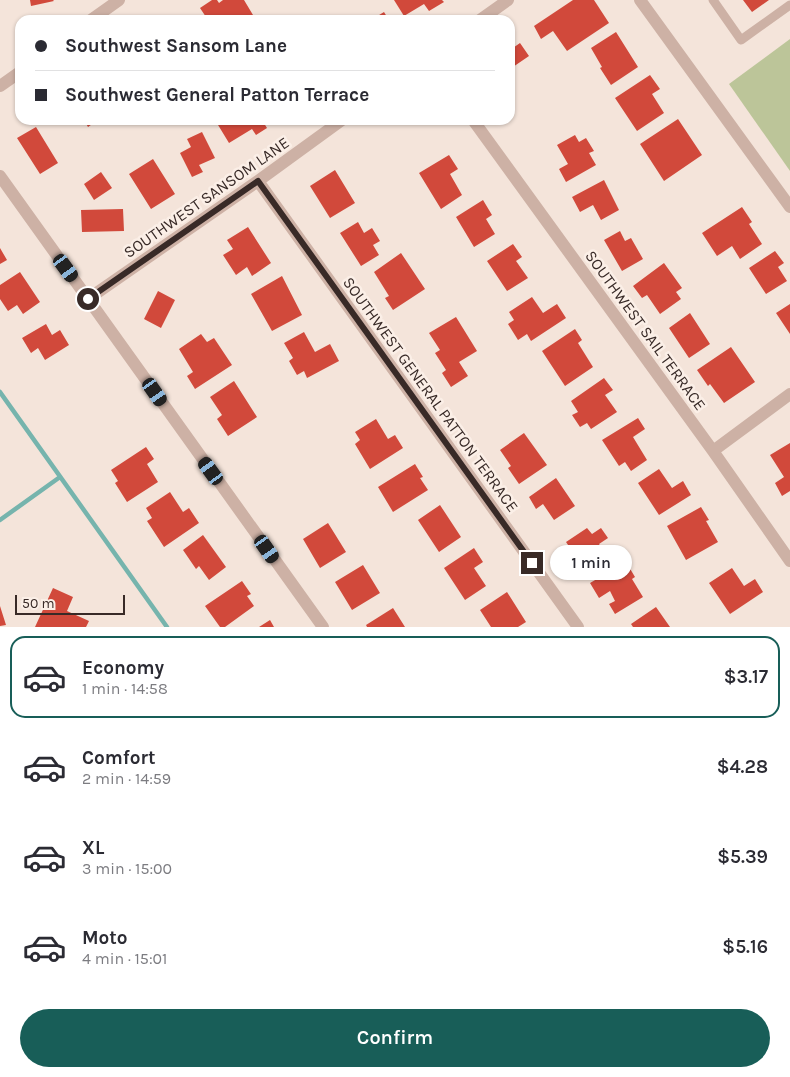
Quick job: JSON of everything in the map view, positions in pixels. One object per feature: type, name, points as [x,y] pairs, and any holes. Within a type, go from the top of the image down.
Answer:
[{"type":"street","points":[[98,15],[119,0]]},
{"type":"street","points":[[487,15],[508,0]]},
{"type":"street","points":[[640,0],[790,207]]},
{"type":"street","points":[[0,86],[15,76]]},
{"type":"street","name":"SOUTHWEST SANSOM LANE","points":[[88,299],[335,125]]},
{"type":"street","name":"SOUTHWEST SAIL TERRACE","points":[[477,125],[713,451],[790,561]]},
{"type":"street","points":[[0,176],[323,627]]},
{"type":"street","name":"SOUTHWEST GENERAL PATTON TERRACE","points":[[258,181],[578,627]]},
{"type":"street","points":[[713,451],[790,394]]},
{"type":"lane","points":[[713,0],[741,40],[790,5]]},
{"type":"green space","points":[[790,39],[790,171],[729,84]]},
{"type":"building","points":[[30,0],[53,0],[54,1],[31,6]]},
{"type":"building","points":[[212,0],[217,0],[219,3],[223,0],[244,0],[253,15],[205,15],[200,8]]},
{"type":"building","points":[[394,0],[442,0],[444,2],[429,11],[424,4],[403,15]]},
{"type":"building","points":[[573,0],[594,0],[609,23],[567,51],[553,31],[541,39],[534,26]]},
{"type":"building","points":[[743,0],[769,0],[752,12]]},
{"type":"building","points":[[616,32],[638,67],[611,85],[600,68],[602,67],[591,48]]},
{"type":"building","points":[[520,43],[529,56],[515,66],[515,46]]},
{"type":"building","points":[[650,75],[660,89],[652,94],[664,113],[637,131],[615,98]]},
{"type":"building","points":[[678,119],[702,155],[664,181],[640,144]]},
{"type":"building","points":[[218,125],[265,125],[267,128],[256,135],[252,129],[229,143]]},
{"type":"building","points":[[36,127],[58,163],[40,174],[17,138]]},
{"type":"building","points":[[202,132],[215,158],[199,165],[203,172],[192,177],[180,153],[191,147],[187,139]]},
{"type":"building","points":[[575,135],[579,142],[586,138],[594,151],[589,153],[596,165],[566,182],[559,169],[568,164],[557,145]]},
{"type":"building","points":[[449,155],[458,169],[450,174],[462,195],[441,209],[419,173]]},
{"type":"building","points":[[153,159],[175,194],[151,209],[129,174]]},
{"type":"building","points":[[335,170],[355,203],[330,218],[310,186]]},
{"type":"building","points":[[101,172],[112,188],[94,200],[84,184]]},
{"type":"building","points":[[604,180],[619,210],[601,220],[593,205],[580,212],[572,197]]},
{"type":"building","points":[[483,200],[492,215],[486,219],[495,234],[474,247],[456,217]]},
{"type":"building","points":[[742,207],[752,222],[749,224],[762,244],[740,259],[732,246],[717,256],[702,233]]},
{"type":"building","points":[[123,209],[124,231],[82,232],[81,210]]},
{"type":"building","points":[[358,222],[364,233],[372,228],[380,241],[373,245],[379,255],[361,266],[340,233]]},
{"type":"building","points":[[248,227],[271,263],[252,276],[247,267],[236,275],[223,255],[233,249],[227,240]]},
{"type":"building","points":[[620,231],[625,241],[631,238],[643,259],[622,271],[604,240]]},
{"type":"building","points":[[513,244],[522,257],[516,261],[528,278],[507,291],[487,261]]},
{"type":"building","points":[[0,248],[7,260],[0,264]]},
{"type":"building","points":[[775,251],[784,263],[778,267],[787,281],[766,294],[749,268]]},
{"type":"building","points":[[401,253],[425,289],[393,310],[385,298],[389,296],[374,272]]},
{"type":"building","points":[[664,263],[682,288],[676,292],[681,299],[660,314],[647,295],[642,298],[633,286]]},
{"type":"building","points":[[20,272],[40,302],[23,314],[17,305],[8,311],[0,299],[0,285]]},
{"type":"building","points":[[282,276],[302,315],[272,331],[251,294]]},
{"type":"building","points":[[158,291],[175,300],[161,328],[144,319]]},
{"type":"building","points":[[532,297],[543,313],[557,304],[566,318],[531,341],[527,334],[518,340],[508,324],[514,320],[509,312]]},
{"type":"building","points":[[790,304],[790,334],[776,313]]},
{"type":"building","points":[[690,313],[710,344],[689,358],[669,328]]},
{"type":"building","points":[[456,317],[477,351],[459,362],[468,376],[451,387],[442,373],[446,370],[435,353],[440,350],[429,333]]},
{"type":"building","points":[[46,324],[52,335],[60,330],[69,345],[45,360],[38,348],[31,353],[22,338]]},
{"type":"building","points":[[575,329],[582,340],[578,343],[593,367],[565,386],[542,351]]},
{"type":"building","points":[[304,332],[315,352],[330,344],[339,361],[307,378],[304,371],[297,375],[289,361],[293,358],[284,343]]},
{"type":"building","points":[[201,334],[207,342],[214,338],[232,365],[195,389],[187,376],[193,372],[179,349]]},
{"type":"building","points":[[731,347],[755,382],[724,403],[710,384],[708,386],[697,370]]},
{"type":"building","points":[[604,378],[613,390],[605,395],[617,412],[591,429],[587,423],[580,427],[572,415],[578,412],[571,401]]},
{"type":"building","points":[[234,381],[257,417],[228,436],[217,419],[222,415],[210,397]]},
{"type":"building","points":[[638,418],[645,429],[633,437],[647,460],[631,471],[625,462],[619,466],[602,440]]},
{"type":"building","points":[[376,419],[388,439],[395,435],[403,448],[370,469],[355,444],[360,440],[355,432]]},
{"type":"building","points":[[524,433],[547,465],[519,484],[508,468],[511,466],[500,450]]},
{"type":"building","points":[[790,443],[790,491],[782,496],[775,483],[784,477],[770,455]]},
{"type":"building","points":[[146,447],[154,459],[147,464],[158,482],[127,502],[115,483],[118,481],[111,470]]},
{"type":"building","points":[[415,464],[423,477],[420,478],[428,490],[393,512],[378,487]]},
{"type":"building","points":[[659,469],[672,488],[683,481],[691,495],[659,515],[638,483]]},
{"type":"building","points":[[556,478],[575,506],[554,520],[543,504],[536,509],[529,497]]},
{"type":"building","points":[[170,492],[183,512],[189,508],[199,523],[164,547],[147,521],[152,518],[146,508]]},
{"type":"building","points":[[440,505],[461,537],[439,552],[418,520]]},
{"type":"building","points":[[701,507],[709,520],[706,521],[718,542],[686,560],[667,526]]},
{"type":"building","points":[[328,523],[346,552],[320,568],[303,539]]},
{"type":"building","points":[[587,528],[592,534],[601,528],[608,538],[599,544],[607,556],[585,570],[566,542]]},
{"type":"building","points":[[203,535],[226,567],[209,580],[199,566],[196,569],[183,550]]},
{"type":"building","points":[[474,548],[483,562],[474,568],[486,586],[465,600],[444,568]]},
{"type":"building","points":[[626,562],[635,577],[632,579],[643,597],[615,614],[609,604],[615,601],[610,591],[599,598],[590,583]]},
{"type":"building","points":[[363,565],[380,593],[352,610],[335,582]]},
{"type":"building","points":[[732,568],[744,586],[755,579],[763,592],[730,614],[709,583]]},
{"type":"building","points":[[242,581],[251,594],[247,596],[254,606],[225,627],[220,627],[205,606]]},
{"type":"building","points":[[53,588],[73,597],[67,611],[89,621],[86,627],[35,627]]},
{"type":"building","points":[[507,592],[526,622],[518,627],[491,627],[480,610]]},
{"type":"building","points":[[0,606],[6,625],[0,626]]},
{"type":"building","points":[[656,607],[670,627],[633,627],[631,624]]},
{"type":"building","points":[[393,608],[405,627],[367,627],[366,625]]},
{"type":"building","points":[[270,620],[274,627],[259,627]]},
{"type":"waterway","points":[[0,392],[167,627]]},
{"type":"waterway","points":[[0,520],[60,477]]},
{"type":"route","points":[[88,299],[258,181],[532,563]]}]
